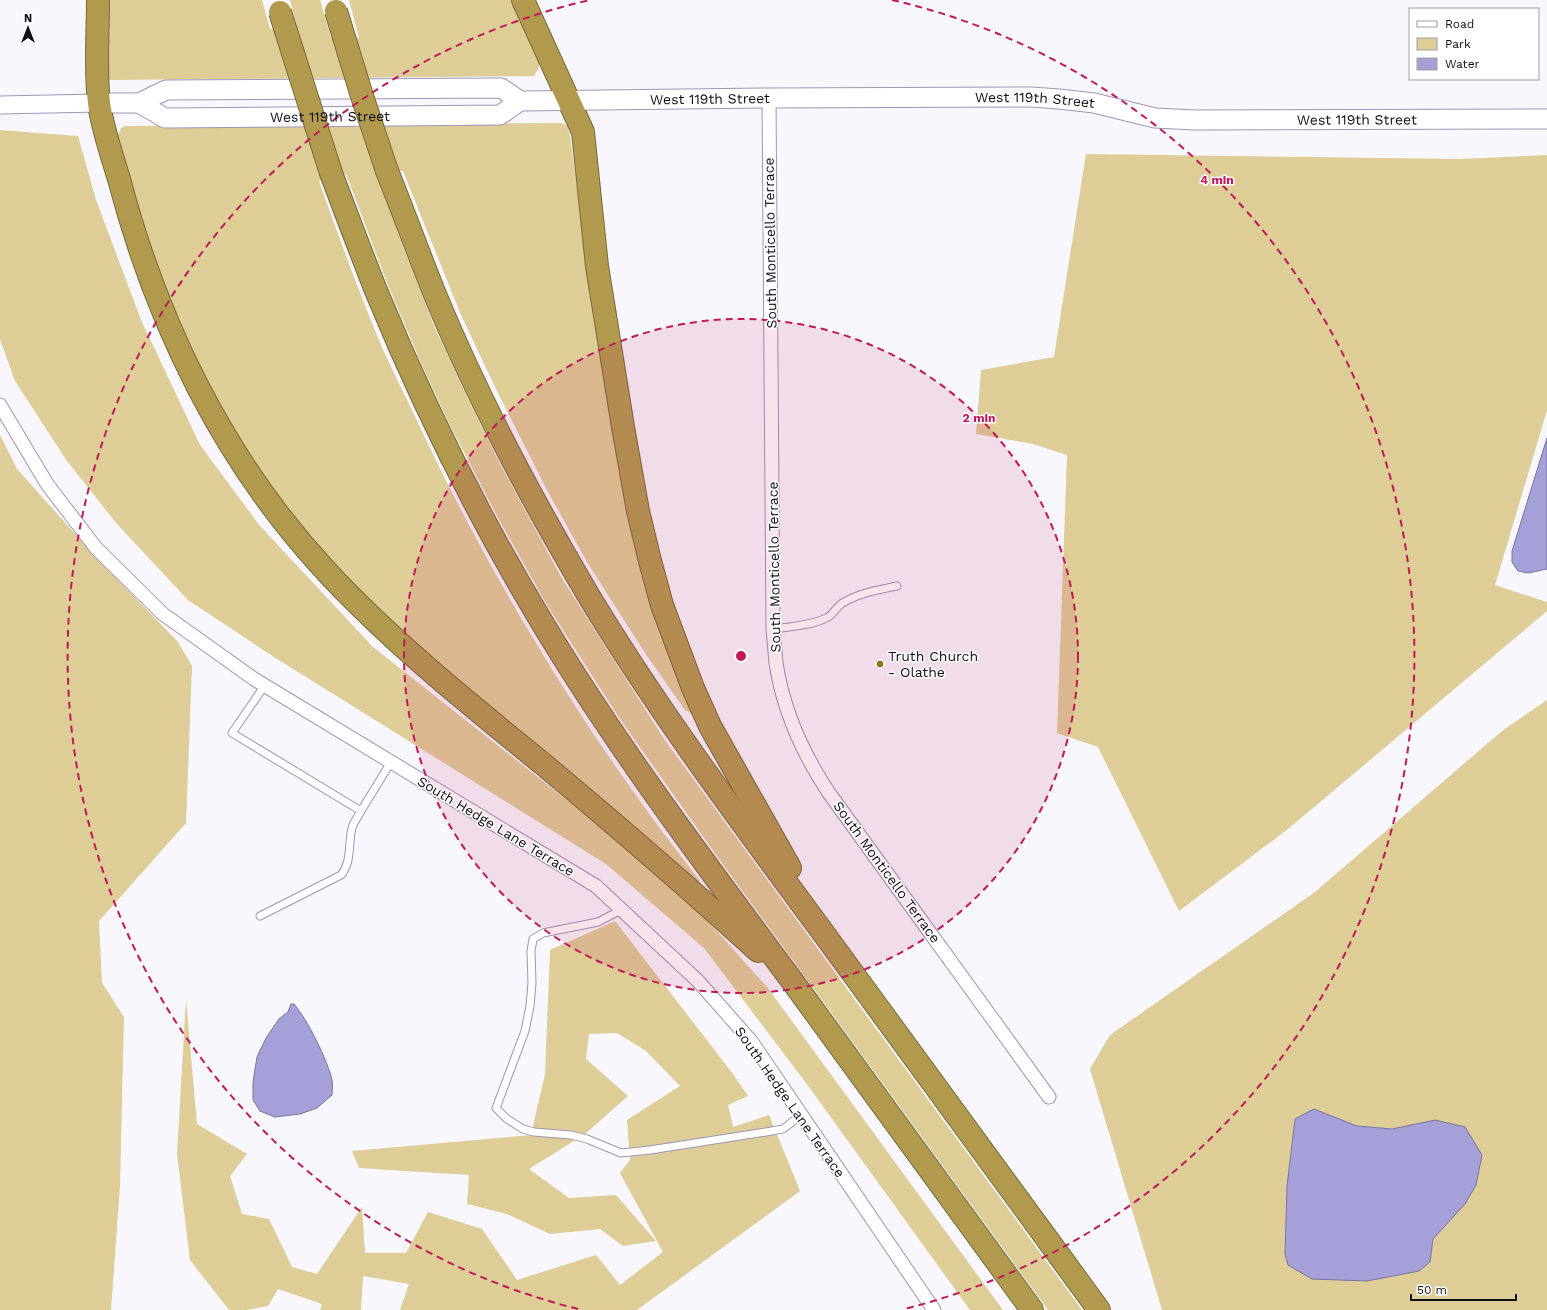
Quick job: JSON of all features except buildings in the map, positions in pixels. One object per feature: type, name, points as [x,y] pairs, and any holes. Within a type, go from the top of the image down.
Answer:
[{"type":"highway","points":[[98,0],[99,103],[124,199],[137,242],[152,286],[193,379],[217,424],[254,479],[284,521],[325,569],[402,646],[686,886],[793,983]]},
{"type":"highway","points":[[523,0],[583,132],[597,266],[623,427],[638,511],[662,605],[693,688],[710,726],[838,952]]},
{"type":"highway","points":[[334,5],[387,171],[437,299],[507,448],[580,581],[634,668],[683,741],[1099,1310]]},
{"type":"highway","points":[[278,6],[331,173],[377,292],[423,397],[458,470],[504,556],[544,625],[613,732],[706,865],[1032,1310]]},
{"type":"main road","name":"West 119th Street","points":[[99,103],[139,103],[166,90],[501,88],[520,101],[769,98],[1031,98],[1059,99],[1094,103],[1155,118],[1195,120],[1547,119]]},
{"type":"main road","name":"West 119th Street","points":[[139,103],[165,118],[173,118],[500,116],[520,101]]},
{"type":"street","name":"South Monticello Terrace","points":[[769,98],[773,629],[776,663],[784,697],[802,748],[829,793],[1049,1096]]},
{"type":"street","name":"West 119th Street","points":[[0,105],[99,103]]},
{"type":"street","name":"South Hedge Lane Terrace","points":[[0,405],[47,484],[96,548],[163,614],[265,685],[596,886],[698,981],[746,1036],[934,1310]]},
{"type":"lane","points":[[773,629],[804,625],[828,617],[841,604],[858,596],[872,591],[897,586]]},
{"type":"lane","points":[[265,685],[232,733],[361,811]]},
{"type":"lane","points":[[260,916],[341,875],[348,862],[352,827],[391,762]]},
{"type":"lane","points":[[621,910],[598,922],[543,933],[533,939],[531,951],[532,983],[530,1006],[525,1031],[496,1108],[507,1119],[523,1130],[572,1135],[587,1139],[621,1153],[650,1150],[783,1129],[801,1115]]},
{"type":"green space","points":[[108,0],[262,0],[270,29],[297,26],[290,0],[320,0],[331,38],[359,38],[349,0],[514,0],[539,57],[539,67],[534,76],[112,80],[109,79],[107,73]]},
{"type":"green space","points":[[562,123],[567,126],[570,136],[584,241],[698,717],[685,710],[645,653],[587,562],[547,490],[495,387],[461,315],[403,171],[377,173],[434,326],[499,462],[561,577],[664,739],[1082,1310],[1048,1310],[714,852],[618,716],[547,605],[496,514],[448,421],[388,285],[346,174],[319,181],[383,350],[449,487],[480,546],[547,662],[621,774],[700,881],[696,883],[367,603],[273,493],[215,400],[169,304],[118,149],[118,136],[121,128],[125,126]]},
{"type":"green space","points":[[0,130],[78,136],[96,200],[141,320],[200,445],[260,526],[373,647],[596,823],[689,900],[767,987],[1003,1310],[970,1310],[809,1087],[704,948],[606,864],[274,657],[188,600],[117,524],[67,461],[15,381],[0,339]]},
{"type":"green space","points":[[1086,154],[1461,159],[1547,155],[1547,410],[1495,585],[1547,602],[1547,611],[1288,829],[1179,911],[1098,747],[1057,733],[1067,455],[1033,444],[976,434],[981,370],[1054,357]]},
{"type":"green space","points":[[0,435],[17,469],[94,555],[178,642],[192,666],[186,823],[99,921],[102,983],[124,1017],[120,1186],[111,1310],[0,1310]]},
{"type":"green space","points":[[1547,700],[1547,1310],[1162,1310],[1090,1069],[1110,1035],[1315,892],[1502,731]],"holes":[[[1314,1109],[1357,1126],[1392,1129],[1435,1120],[1465,1204],[1433,1239],[1430,1262],[1419,1271],[1367,1281],[1285,1254],[1287,1186],[1295,1119]]]},
{"type":"green space","points":[[615,921],[733,1074],[748,1096],[728,1105],[733,1127],[769,1115],[800,1191],[637,1310],[400,1310],[409,1284],[363,1276],[361,1310],[320,1310],[322,1304],[278,1289],[268,1306],[246,1310],[229,1310],[190,1260],[177,1154],[186,999],[197,1124],[247,1154],[230,1176],[242,1214],[269,1219],[292,1267],[317,1274],[362,1207],[365,1253],[406,1253],[428,1212],[482,1229],[517,1280],[596,1255],[620,1285],[663,1252],[620,1173],[630,1160],[627,1120],[680,1086],[646,1051],[617,1033],[589,1034],[586,1059],[628,1096],[585,1134],[529,1169],[569,1198],[616,1195],[656,1241],[623,1246],[600,1229],[550,1234],[507,1214],[467,1204],[469,1175],[359,1168],[352,1151],[531,1135],[545,1074],[550,950]]},
{"type":"water","points":[[1547,438],[1547,569],[1528,573],[1518,571],[1512,562],[1512,551]]},
{"type":"water","points":[[291,1004],[294,1004],[305,1020],[322,1052],[332,1080],[332,1095],[317,1108],[300,1114],[275,1117],[260,1111],[253,1100],[253,1082],[257,1057],[266,1038],[279,1019],[288,1012]]},
{"type":"water","points":[[1314,1109],[1357,1126],[1392,1129],[1435,1120],[1465,1127],[1482,1155],[1476,1185],[1465,1204],[1433,1239],[1430,1262],[1419,1271],[1367,1281],[1312,1279],[1288,1265],[1285,1254],[1287,1186],[1295,1119]]},
{"type":"place","name":"Truth Church - Olathe","points":[[880,664]]}]
